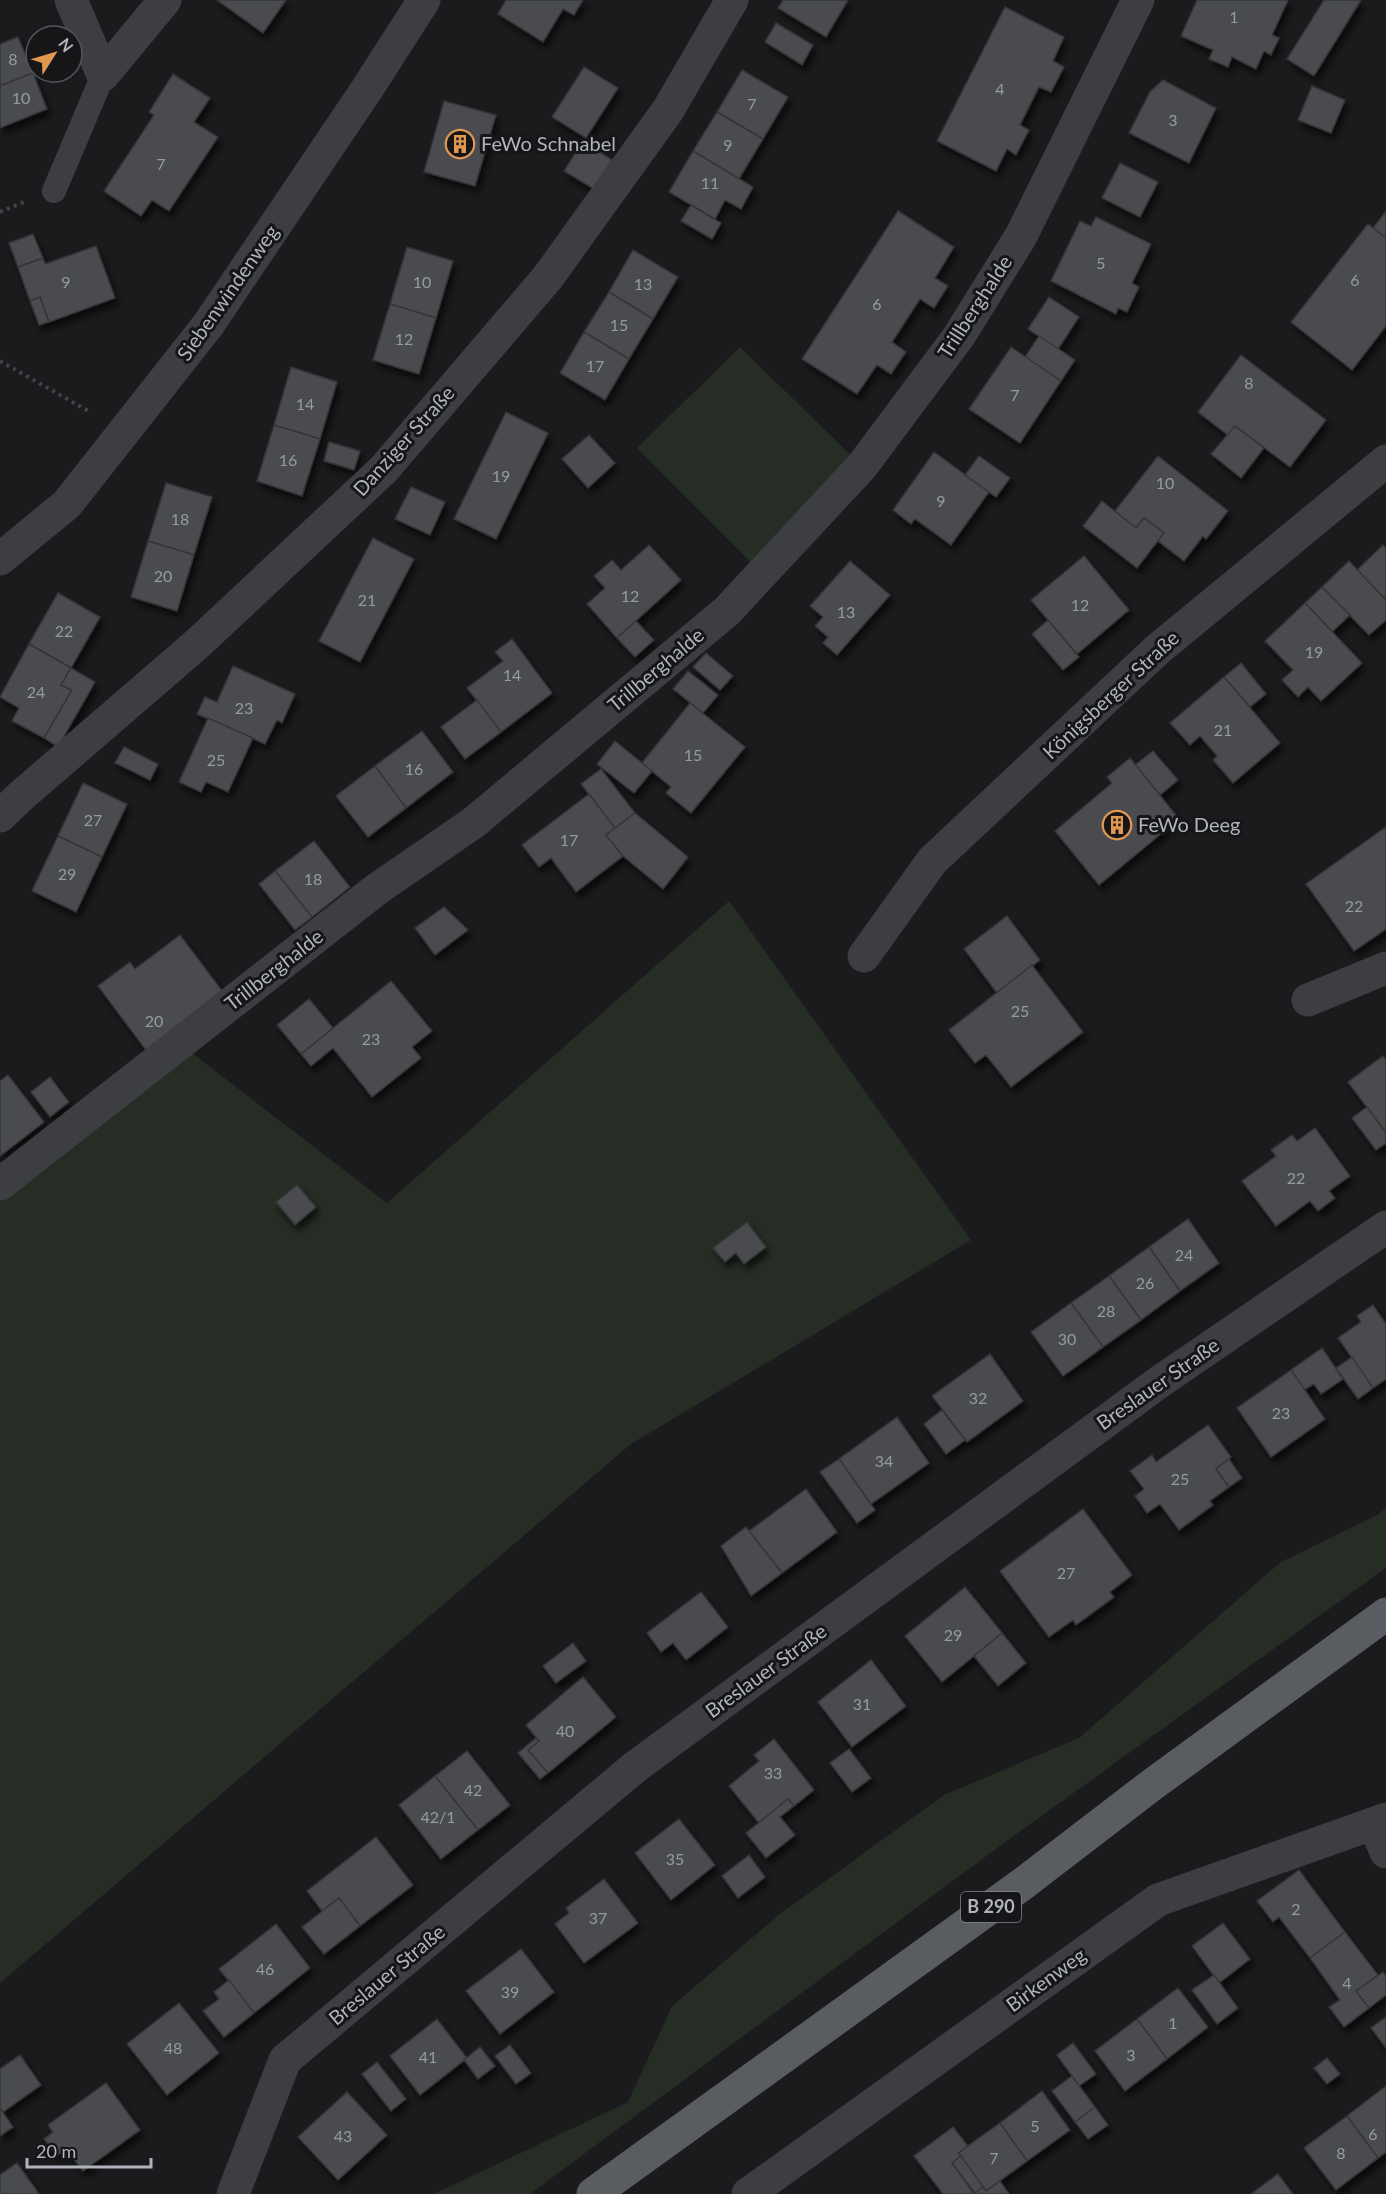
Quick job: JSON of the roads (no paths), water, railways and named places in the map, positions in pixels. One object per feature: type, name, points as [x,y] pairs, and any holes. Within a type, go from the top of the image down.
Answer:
[{"type":"main road","name":"B 290","points":[[593,2194],[1024,1884],[1150,1787],[1386,1614]]},
{"type":"street","points":[[71,0],[104,75],[165,0]]},
{"type":"street","name":"Siebenwindenweg","points":[[0,559],[67,504],[208,325],[368,89],[424,0]]},
{"type":"street","name":"Danziger Straße","points":[[0,816],[197,644],[384,469],[548,277],[668,110],[732,0]]},
{"type":"street","name":"Trillberghalde","points":[[0,1184],[377,889],[473,823],[734,603],[862,466],[959,336],[1021,236],[1138,0]]},
{"type":"street","name":"Königsberger Straße","points":[[864,956],[932,861],[1157,650],[1386,461]]},
{"type":"street","points":[[1308,1000],[1386,968]]},
{"type":"street","name":"Breslauer Straße","points":[[233,2194],[285,2060],[635,1767],[1162,1380],[1386,1227]]},
{"type":"street","name":"Birkenweg","points":[[748,2194],[1158,1900],[1382,1832]]},
{"type":"lane","points":[[54,191],[104,75]]},
{"type":"place","name":"FeWo Schnabel","points":[[460,144]]},
{"type":"place","name":"FeWo Deeg","points":[[1117,825]]}]
